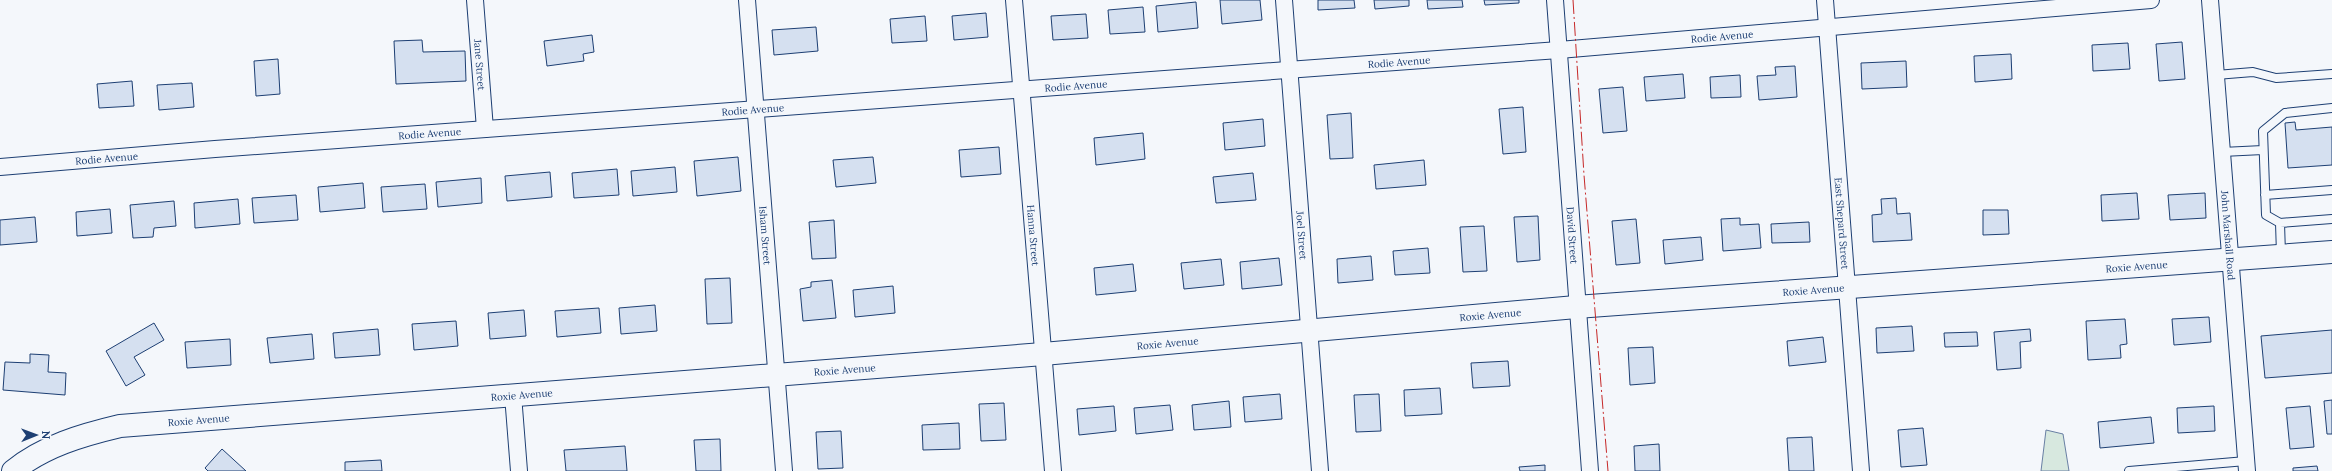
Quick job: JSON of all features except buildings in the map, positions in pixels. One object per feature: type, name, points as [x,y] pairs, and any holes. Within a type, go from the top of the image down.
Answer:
[{"type":"street","name":"Jane Street","points":[[475,0],[485,129]]},
{"type":"street","name":"Isham Street","points":[[747,0],[784,471]]},
{"type":"street","name":"Hanna Street","points":[[1014,0],[1053,471]]},
{"type":"street","name":"Joel Street","points":[[1284,0],[1320,471]]},
{"type":"street","name":"David Street","points":[[1555,0],[1576,307],[1590,471]]},
{"type":"street","name":"East Shepard Street","points":[[1825,0],[1861,471]]},
{"type":"street","name":"Rodie Avenue","points":[[0,167],[485,129],[1559,50],[2151,0]]},
{"type":"street","name":"John Marshall Road","points":[[2210,0],[2247,466]]},
{"type":"street","name":"Roxie Avenue","points":[[13,471],[56,445],[85,434],[120,426],[1043,354],[1576,307],[1848,289],[2332,252]]},
{"type":"street","points":[[513,395],[519,471]]},
{"type":"lane","points":[[2216,75],[2253,72],[2276,78],[2332,74]]},
{"type":"lane","points":[[2332,108],[2285,113],[2263,132],[2266,214],[2280,223],[2332,219]]},
{"type":"lane","points":[[2222,152],[2263,150]]},
{"type":"lane","points":[[2265,195],[2332,190]]},
{"type":"lane","points":[[2280,223],[2281,256]]},
{"type":"lane","points":[[2130,471],[2247,466]]},
{"type":"shaded area","points":[[2046,430],[2063,434],[2069,471],[2041,471]]},
{"type":"power","points":[[1573,0],[1584,175],[1608,471]]}]
